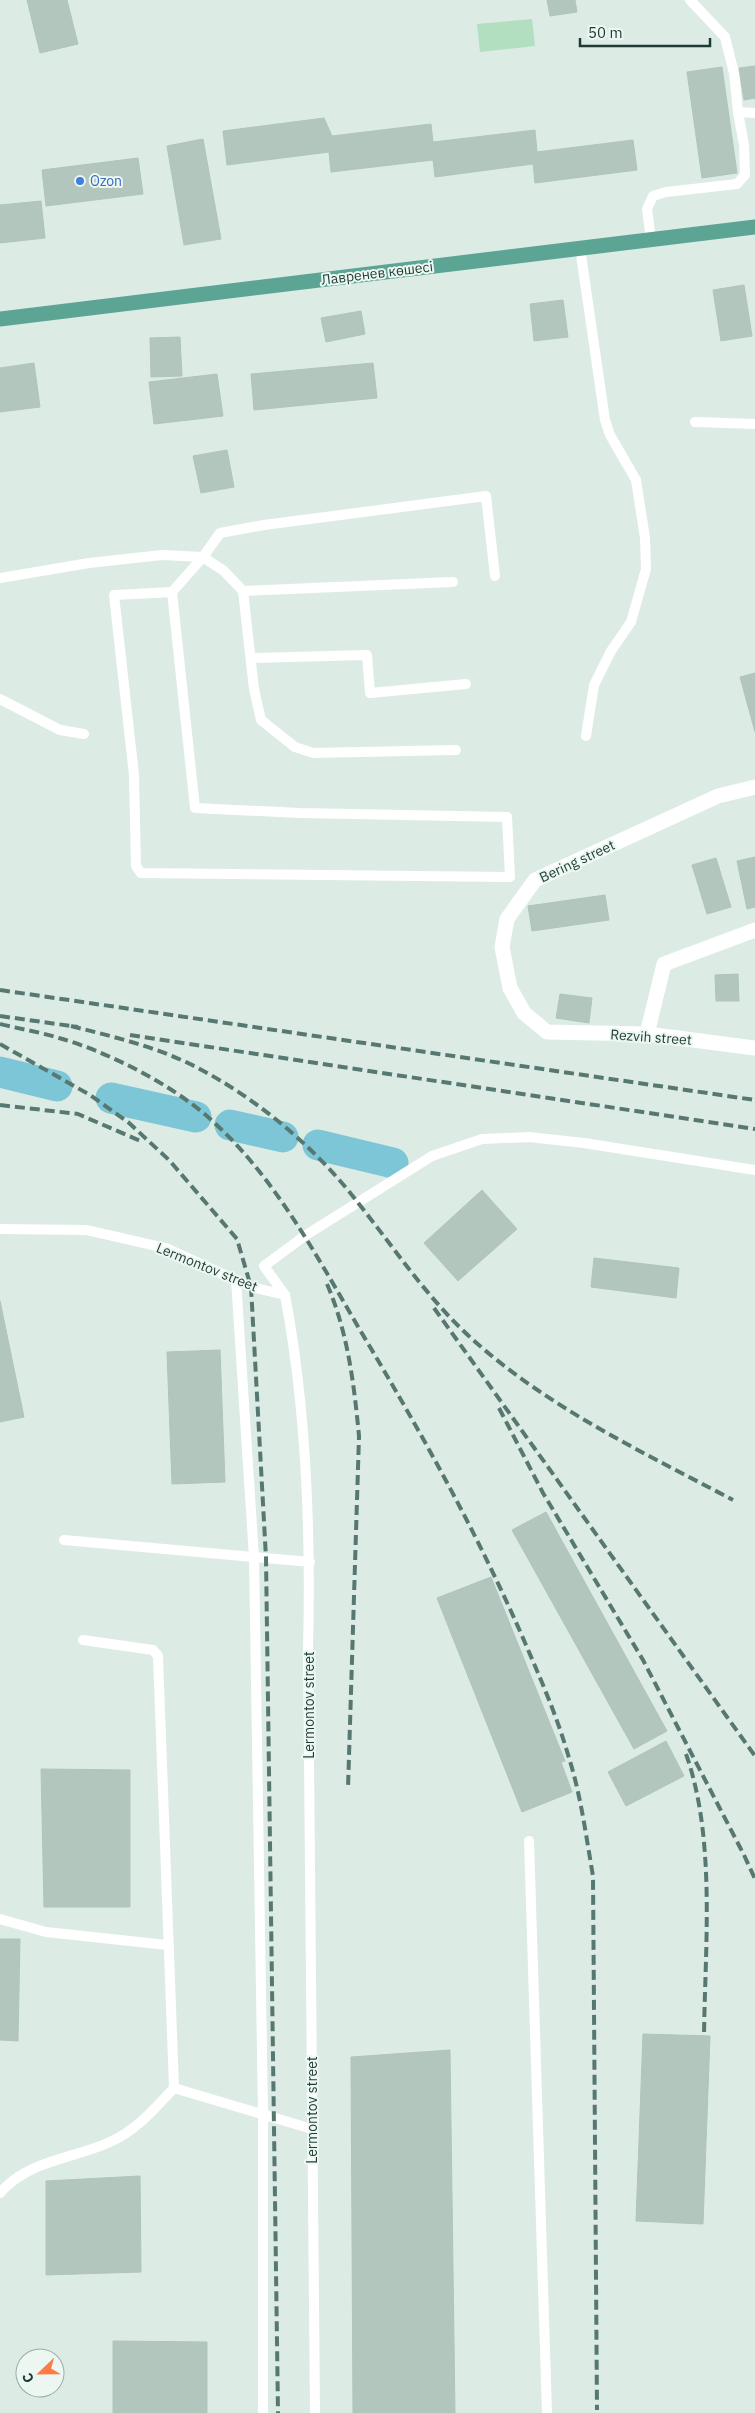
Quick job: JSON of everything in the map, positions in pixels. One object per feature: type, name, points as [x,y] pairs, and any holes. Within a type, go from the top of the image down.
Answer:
[{"type":"main road","name":"Лавренев көшесі","points":[[0,320],[755,227]]},
{"type":"street","name":"Bering street","points":[[547,1032],[524,1013],[510,988],[502,947],[507,919],[535,880],[718,796],[755,787]]},
{"type":"street","points":[[647,1034],[664,964],[755,930]]},
{"type":"street","name":"Rezvih street","points":[[547,1032],[647,1034],[755,1048]]},
{"type":"lane","points":[[651,240],[648,209],[653,196],[666,192],[737,184],[745,175],[744,145],[734,73],[725,37],[690,0]]},
{"type":"lane","points":[[738,112],[755,113]]},
{"type":"lane","points":[[580,248],[605,420],[610,435],[636,480],[646,538],[646,569],[631,622],[611,651],[594,685],[586,736]]},
{"type":"lane","points":[[696,422],[755,424]]},
{"type":"lane","points":[[172,592],[194,808],[300,813],[507,817],[510,877],[141,873],[136,866],[134,775],[114,595],[172,592],[203,557],[220,533],[264,525],[486,496],[495,576]]},
{"type":"lane","points":[[0,578],[90,563],[162,555],[203,557],[224,571],[243,591],[254,690],[261,720],[295,747],[313,753],[456,750]]},
{"type":"lane","points":[[243,591],[453,582]]},
{"type":"lane","points":[[251,658],[367,655],[370,693],[466,684]]},
{"type":"lane","points":[[0,699],[60,730],[84,734]]},
{"type":"lane","points":[[285,1295],[264,1266],[306,1235],[432,1156],[482,1139],[529,1137],[584,1143],[755,1170]]},
{"type":"lane","name":"Lermontov street","points":[[0,1229],[88,1230],[166,1248],[251,1287],[285,1295],[295,1349],[310,1562],[308,1650],[315,2413]]},
{"type":"lane","points":[[236,1280],[254,1557],[264,2114],[263,2413]]},
{"type":"lane","points":[[64,1540],[310,1562]]},
{"type":"lane","points":[[0,2193],[22,2175],[50,2161],[108,2143],[125,2135],[137,2127],[174,2088],[167,1945],[158,1656],[152,1650],[83,1640]]},
{"type":"lane","points":[[529,1841],[547,2413]]},
{"type":"lane","points":[[0,1919],[46,1932],[167,1945]]},
{"type":"lane","points":[[174,2088],[312,2129]]},
{"type":"green space","points":[[532,19],[535,46],[480,52],[477,24]]},
{"type":"building","points":[[27,0],[67,0],[78,44],[40,53]]},
{"type":"building","points":[[547,0],[575,0],[577,12],[550,16]]},
{"type":"building","points":[[755,66],[755,98],[744,100],[739,68]]},
{"type":"building","points":[[722,67],[737,173],[702,178],[687,72]]},
{"type":"building","points":[[324,118],[332,136],[431,124],[433,142],[535,130],[537,152],[633,140],[637,170],[535,183],[533,164],[435,177],[433,160],[331,172],[329,152],[227,165],[223,131]]},
{"type":"building","points":[[203,139],[221,239],[184,245],[167,146]]},
{"type":"building","points":[[138,158],[143,194],[46,206],[42,170]]},
{"type":"building","points":[[41,201],[45,238],[0,243],[0,205]]},
{"type":"building","points":[[744,285],[752,336],[721,341],[713,290]]},
{"type":"building","points":[[563,300],[568,337],[534,341],[530,304]]},
{"type":"building","points":[[361,311],[365,334],[326,342],[321,318]]},
{"type":"building","points":[[180,337],[182,376],[151,377],[150,338]]},
{"type":"building","points":[[34,363],[40,407],[0,412],[0,368]]},
{"type":"building","points":[[373,363],[377,398],[254,410],[251,374]]},
{"type":"building","points":[[217,374],[223,416],[154,424],[149,382]]},
{"type":"building","points":[[227,450],[234,487],[201,493],[193,456]]},
{"type":"building","points":[[755,673],[755,732],[740,677]]},
{"type":"building","points":[[755,857],[755,907],[747,909],[737,861]]},
{"type":"building","points":[[716,858],[731,907],[707,914],[692,865]]},
{"type":"building","points":[[605,895],[609,920],[532,931],[528,906]]},
{"type":"building","points":[[738,974],[739,1001],[716,1001],[715,975]]},
{"type":"building","points":[[560,994],[592,998],[589,1023],[556,1018]]},
{"type":"building","points":[[482,1190],[517,1229],[458,1281],[424,1243]]},
{"type":"building","points":[[594,1258],[679,1268],[676,1298],[591,1287]]},
{"type":"building","points":[[0,1301],[24,1417],[0,1422]]},
{"type":"building","points":[[220,1350],[225,1482],[172,1484],[167,1352]]},
{"type":"building","points":[[546,1512],[667,1731],[634,1749],[512,1530]]},
{"type":"building","points":[[491,1577],[565,1761],[561,1762],[572,1792],[522,1812],[437,1598]]},
{"type":"building","points":[[666,1741],[684,1776],[626,1806],[608,1772]]},
{"type":"building","points":[[41,1769],[130,1770],[130,1907],[44,1907]]},
{"type":"building","points":[[0,1939],[20,1939],[18,2041],[0,2040]]},
{"type":"building","points":[[643,2034],[710,2036],[703,2224],[636,2221]]},
{"type":"building","points":[[450,2050],[455,2413],[353,2413],[351,2057]]},
{"type":"building","points":[[140,2176],[141,2272],[46,2275],[46,2181]]},
{"type":"building","points":[[113,2341],[207,2342],[207,2413],[113,2413]]},
{"type":"waterway","points":[[0,1072],[57,1086]]},
{"type":"waterway","points":[[111,1098],[196,1117]]},
{"type":"waterway","points":[[230,1125],[283,1137]]},
{"type":"waterway","points":[[318,1145],[393,1163]]},
{"type":"railway","points":[[0,990],[755,1100]]},
{"type":"railway","points":[[0,1016],[78,1027]]},
{"type":"railway","points":[[0,1024],[78,1044],[117,1060],[157,1081],[208,1117],[253,1164],[310,1245],[427,1446],[489,1564],[532,1659],[565,1743],[577,1787],[593,1876],[597,2410]]},
{"type":"railway","points":[[71,1026],[136,1043],[167,1054],[198,1068],[243,1095],[286,1127],[325,1164],[343,1184],[431,1296],[480,1346],[539,1391],[570,1411],[634,1448],[733,1500]]},
{"type":"railway","points":[[130,1035],[755,1129]]},
{"type":"railway","points":[[0,1044],[90,1095],[128,1122],[169,1160],[237,1239],[251,1287],[266,1558],[278,2413]]},
{"type":"railway","points":[[0,1105],[78,1114],[143,1142]]},
{"type":"railway","points":[[327,1284],[345,1340],[355,1397],[359,1436],[348,1788]]},
{"type":"railway","points":[[434,1308],[755,1756]]},
{"type":"railway","points":[[499,1408],[543,1493],[643,1660],[755,1879]]},
{"type":"railway","points":[[686,1754],[702,1821],[705,1857],[707,1930],[704,2036]]},
{"type":"place","name":"Ozon","points":[[80,181]]}]
